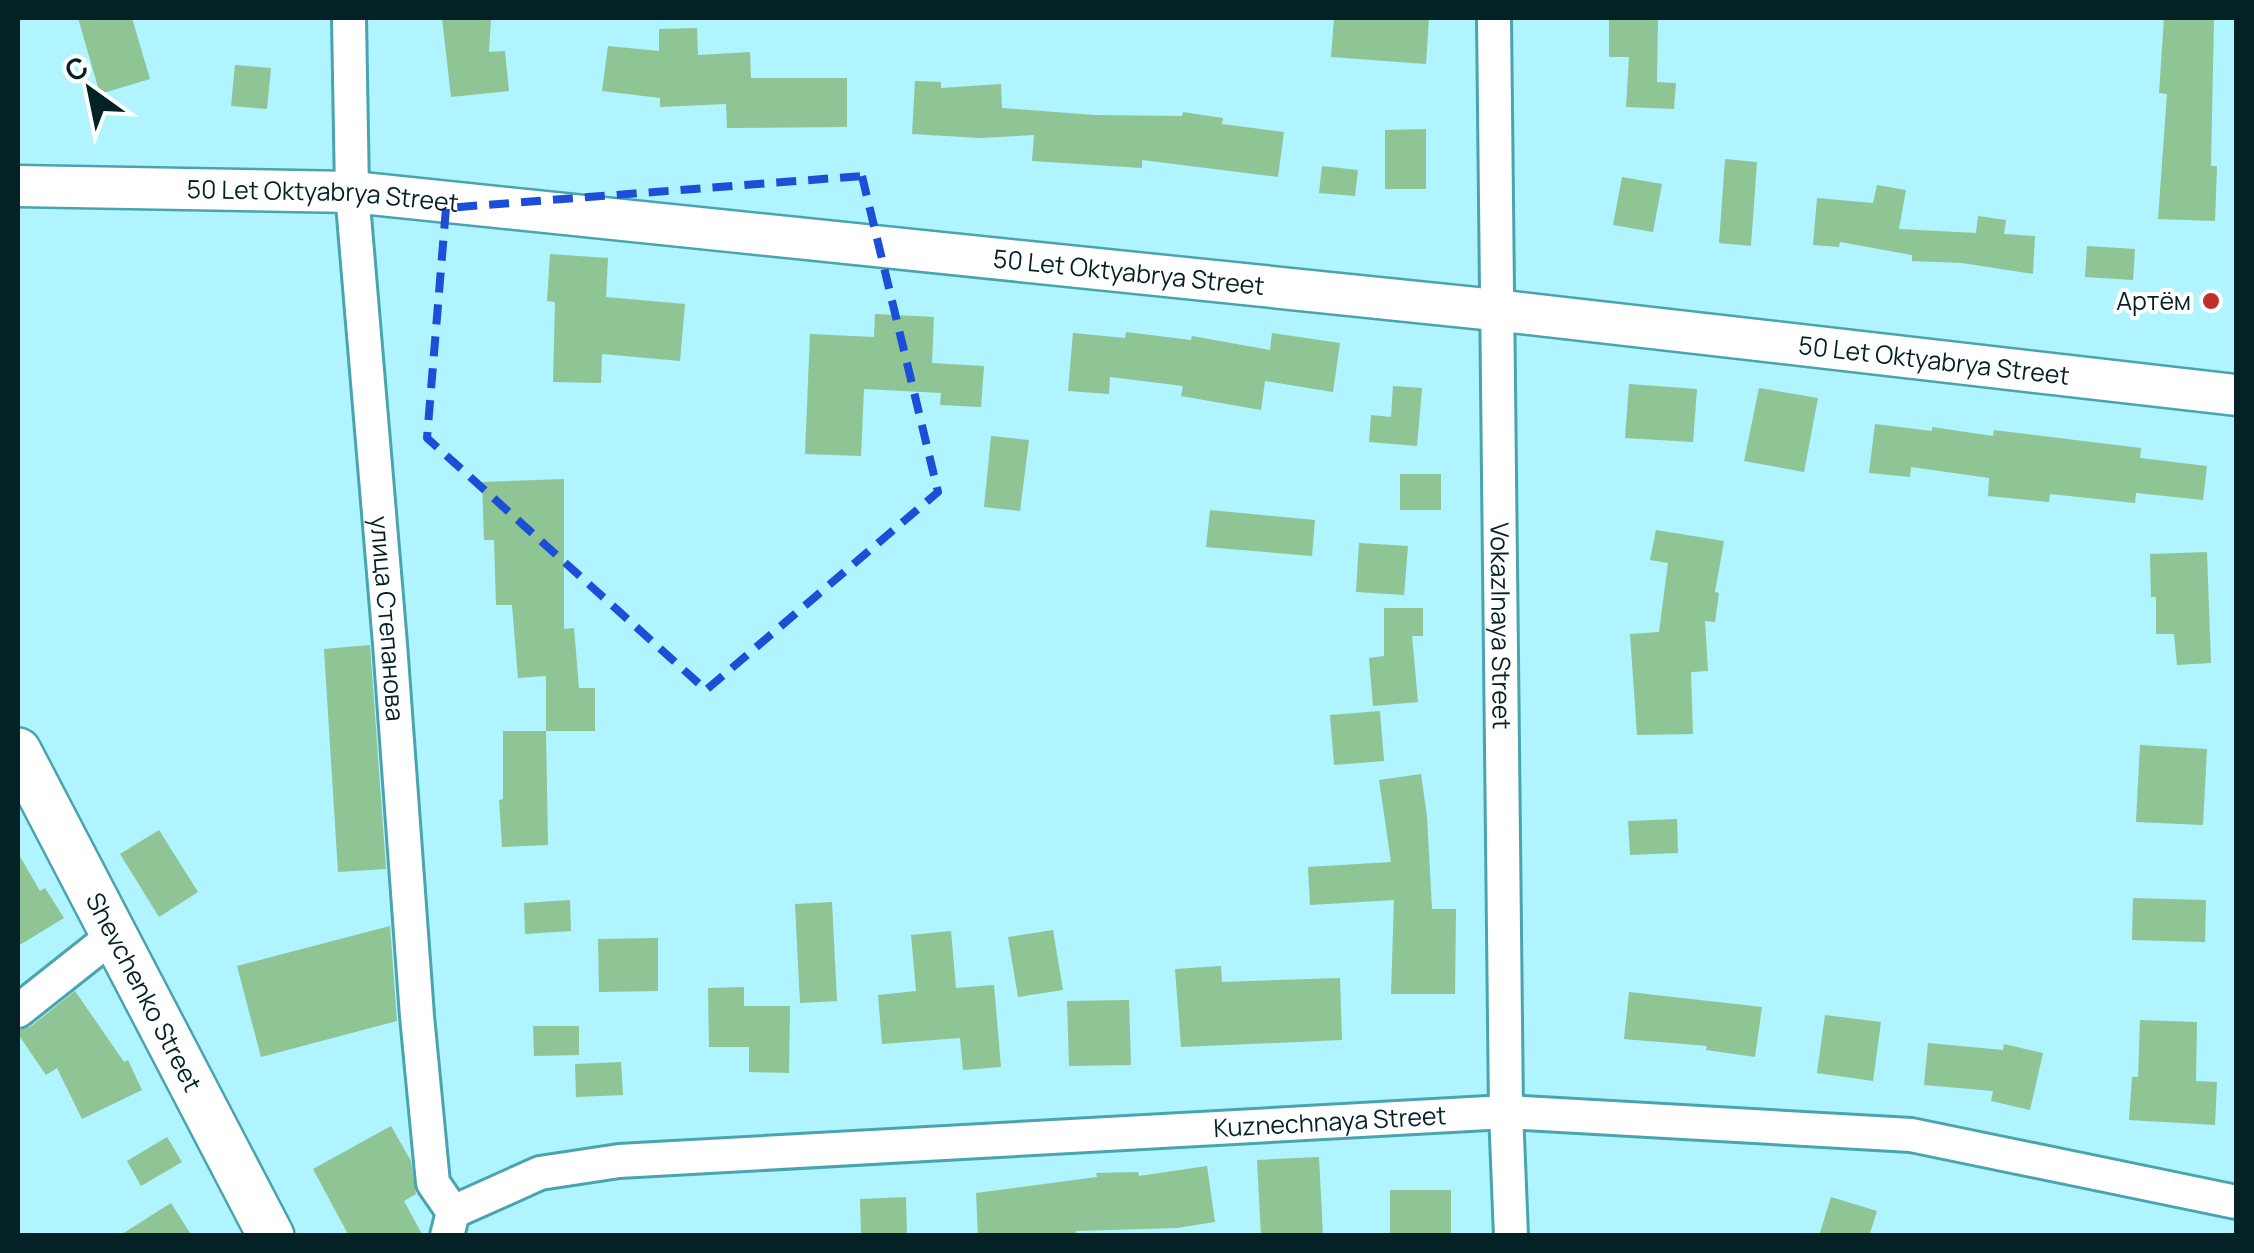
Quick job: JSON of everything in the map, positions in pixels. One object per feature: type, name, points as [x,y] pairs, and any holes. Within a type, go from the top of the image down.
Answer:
[{"type":"main road","name":"Shevchenko Street","points":[[18,751],[272,1236]]},
{"type":"street","name":"улица Степанова","points":[[349,18],[352,192],[432,1183],[450,1224]]},
{"type":"street","name":"Vokazlnaya Street","points":[[1494,18],[1506,1112],[1511,1236]]},
{"type":"street","name":"50 Let Oktyabrya Street","points":[[18,186],[352,192],[1495,310],[2236,395]]},
{"type":"street","points":[[18,1011],[114,935]]},
{"type":"street","name":"Kuznechnaya Street","points":[[450,1224],[540,1173],[619,1161],[1506,1112],[1910,1136],[2236,1202]]},
{"type":"highlighted area","points":[[862,176],[938,492],[706,690],[427,438],[446,208]]},
{"type":"building","points":[[78,18],[132,18],[150,79],[100,94]]},
{"type":"building","points":[[442,18],[491,18],[489,52],[505,51],[509,91],[451,97]]},
{"type":"building","points":[[1334,18],[1429,18],[1426,64],[1331,57]]},
{"type":"building","points":[[1609,18],[1658,18],[1657,82],[1676,83],[1674,109],[1626,107],[1629,57],[1609,57]]},
{"type":"building","points":[[2164,18],[2214,18],[2211,166],[2217,166],[2215,221],[2158,219],[2167,94],[2159,93]]},
{"type":"building","points":[[697,28],[698,55],[750,52],[751,78],[847,78],[847,127],[727,128],[726,104],[660,107],[660,98],[602,91],[608,46],[659,51],[659,29]]},
{"type":"building","points":[[235,65],[271,68],[267,109],[231,106]]},
{"type":"building","points":[[915,81],[941,82],[941,88],[1001,84],[1002,108],[1094,115],[1182,116],[1183,112],[1223,118],[1222,124],[1284,132],[1278,177],[1142,160],[1142,168],[1032,161],[1034,135],[980,138],[912,134]]},
{"type":"building","points":[[1426,129],[1426,189],[1385,189],[1385,130]]},
{"type":"building","points":[[1725,159],[1757,162],[1751,246],[1719,243]]},
{"type":"building","points":[[1322,166],[1358,170],[1355,196],[1319,193]]},
{"type":"building","points":[[1622,177],[1662,184],[1653,232],[1613,225]]},
{"type":"building","points":[[1877,185],[1906,190],[1899,229],[1976,233],[1978,216],[2006,220],[2004,234],[2035,236],[2033,274],[1962,263],[1912,261],[1912,255],[1840,242],[1839,247],[1813,245],[1817,198],[1873,203]]},
{"type":"building","points":[[2087,246],[2135,249],[2133,280],[2085,277]]},
{"type":"building","points":[[550,254],[608,258],[606,297],[685,304],[680,361],[602,354],[601,383],[553,382],[555,302],[547,301]]},
{"type":"building","points":[[875,314],[934,317],[932,363],[984,366],[981,407],[940,405],[941,393],[864,389],[861,456],[805,454],[810,334],[874,337]]},
{"type":"building","points":[[1126,332],[1191,340],[1192,336],[1270,350],[1272,333],[1340,343],[1333,392],[1265,381],[1261,410],[1181,396],[1183,386],[1110,377],[1109,394],[1068,391],[1073,333],[1125,338]]},
{"type":"building","points":[[1629,384],[1697,389],[1693,442],[1625,438]]},
{"type":"building","points":[[1393,386],[1422,388],[1417,446],[1369,442],[1371,415],[1391,417]]},
{"type":"building","points":[[1759,388],[1818,398],[1804,472],[1744,461]]},
{"type":"building","points":[[1875,424],[1993,436],[1994,430],[2141,448],[2140,458],[2207,466],[2203,500],[2136,493],[2135,503],[2050,494],[2049,502],[1988,496],[1989,478],[1911,467],[1910,477],[1869,473]]},
{"type":"building","points":[[991,436],[1029,440],[1020,511],[984,507]]},
{"type":"building","points":[[1400,474],[1441,474],[1441,510],[1400,510]]},
{"type":"building","points":[[564,479],[564,629],[574,628],[579,688],[595,688],[595,731],[546,731],[546,676],[518,678],[512,605],[496,605],[494,540],[484,540],[482,482]]},
{"type":"building","points":[[1210,510],[1315,520],[1312,556],[1206,547]]},
{"type":"building","points":[[1656,530],[1724,541],[1715,592],[1719,593],[1715,622],[1705,621],[1708,671],[1691,672],[1693,734],[1637,735],[1630,634],[1659,632],[1668,563],[1650,560]]},
{"type":"building","points":[[1359,543],[1408,546],[1404,595],[1356,592]]},
{"type":"building","points":[[2207,552],[2211,663],[2177,665],[2174,634],[2156,634],[2150,554]]},
{"type":"building","points":[[1384,608],[1423,608],[1423,636],[1412,636],[1418,702],[1373,706],[1369,658],[1384,656]]},
{"type":"building","points":[[370,645],[386,869],[338,872],[324,649]]},
{"type":"building","points":[[1380,711],[1384,761],[1334,765],[1330,715]]},
{"type":"building","points":[[503,731],[546,731],[548,845],[502,847],[499,800],[503,799]]},
{"type":"building","points":[[2140,745],[2207,749],[2203,825],[2136,822]]},
{"type":"building","points":[[1421,774],[1432,909],[1456,909],[1455,994],[1391,994],[1394,900],[1310,905],[1308,867],[1391,862],[1379,780]]},
{"type":"building","points":[[1677,819],[1678,853],[1630,855],[1628,821]]},
{"type":"building","points":[[159,830],[198,892],[159,917],[120,854]]},
{"type":"building","points":[[18,853],[40,891],[45,888],[64,918],[18,946]]},
{"type":"building","points":[[2133,898],[2206,900],[2205,942],[2132,940]]},
{"type":"building","points":[[570,900],[571,931],[525,934],[524,903]]},
{"type":"building","points":[[832,902],[837,1001],[800,1003],[795,904]]},
{"type":"building","points":[[390,926],[397,1021],[261,1057],[237,966]]},
{"type":"building","points":[[1053,930],[1063,990],[1018,997],[1008,937]]},
{"type":"building","points":[[951,931],[956,988],[994,985],[1001,1067],[963,1070],[960,1038],[882,1044],[878,995],[916,991],[911,935]]},
{"type":"building","points":[[658,938],[658,991],[599,992],[598,939]]},
{"type":"building","points":[[1221,966],[1222,982],[1340,978],[1342,1040],[1181,1047],[1175,969]]},
{"type":"building","points":[[744,987],[744,1006],[790,1006],[789,1073],[749,1072],[749,1047],[709,1047],[708,988]]},
{"type":"building","points":[[75,991],[124,1062],[128,1060],[142,1090],[82,1119],[57,1068],[46,1075],[18,1034]]},
{"type":"building","points":[[1629,992],[1762,1007],[1755,1057],[1706,1050],[1707,1046],[1624,1039]]},
{"type":"building","points":[[1129,1000],[1131,1065],[1069,1066],[1067,1001]]},
{"type":"building","points":[[1825,1015],[1881,1022],[1873,1081],[1817,1073]]},
{"type":"building","points":[[2140,1020],[2197,1022],[2196,1081],[2217,1082],[2215,1125],[2129,1120],[2132,1077],[2138,1077]]},
{"type":"building","points":[[533,1026],[579,1026],[579,1055],[534,1056]]},
{"type":"building","points":[[1928,1043],[2003,1050],[2004,1044],[2043,1053],[2030,1110],[1991,1101],[1993,1091],[1924,1085]]},
{"type":"building","points":[[621,1062],[623,1095],[576,1097],[575,1064]]},
{"type":"building","points":[[391,1126],[411,1161],[416,1194],[404,1201],[423,1236],[349,1236],[313,1169]]},
{"type":"building","points":[[167,1137],[182,1162],[141,1186],[127,1161]]},
{"type":"building","points":[[1319,1157],[1323,1236],[1261,1236],[1257,1160]]},
{"type":"building","points":[[1207,1166],[1215,1222],[1177,1228],[1076,1231],[1077,1236],[978,1236],[976,1193],[1097,1177],[1096,1173],[1138,1172],[1139,1176]]},
{"type":"building","points":[[1390,1190],[1451,1190],[1451,1236],[1390,1236]]},
{"type":"building","points":[[906,1197],[907,1236],[861,1236],[860,1199]]},
{"type":"building","points":[[1831,1197],[1877,1211],[1869,1236],[1819,1236]]},
{"type":"building","points":[[171,1203],[192,1236],[119,1236]]},
{"type":"place","name":"Артём","points":[[2211,301]]}]
